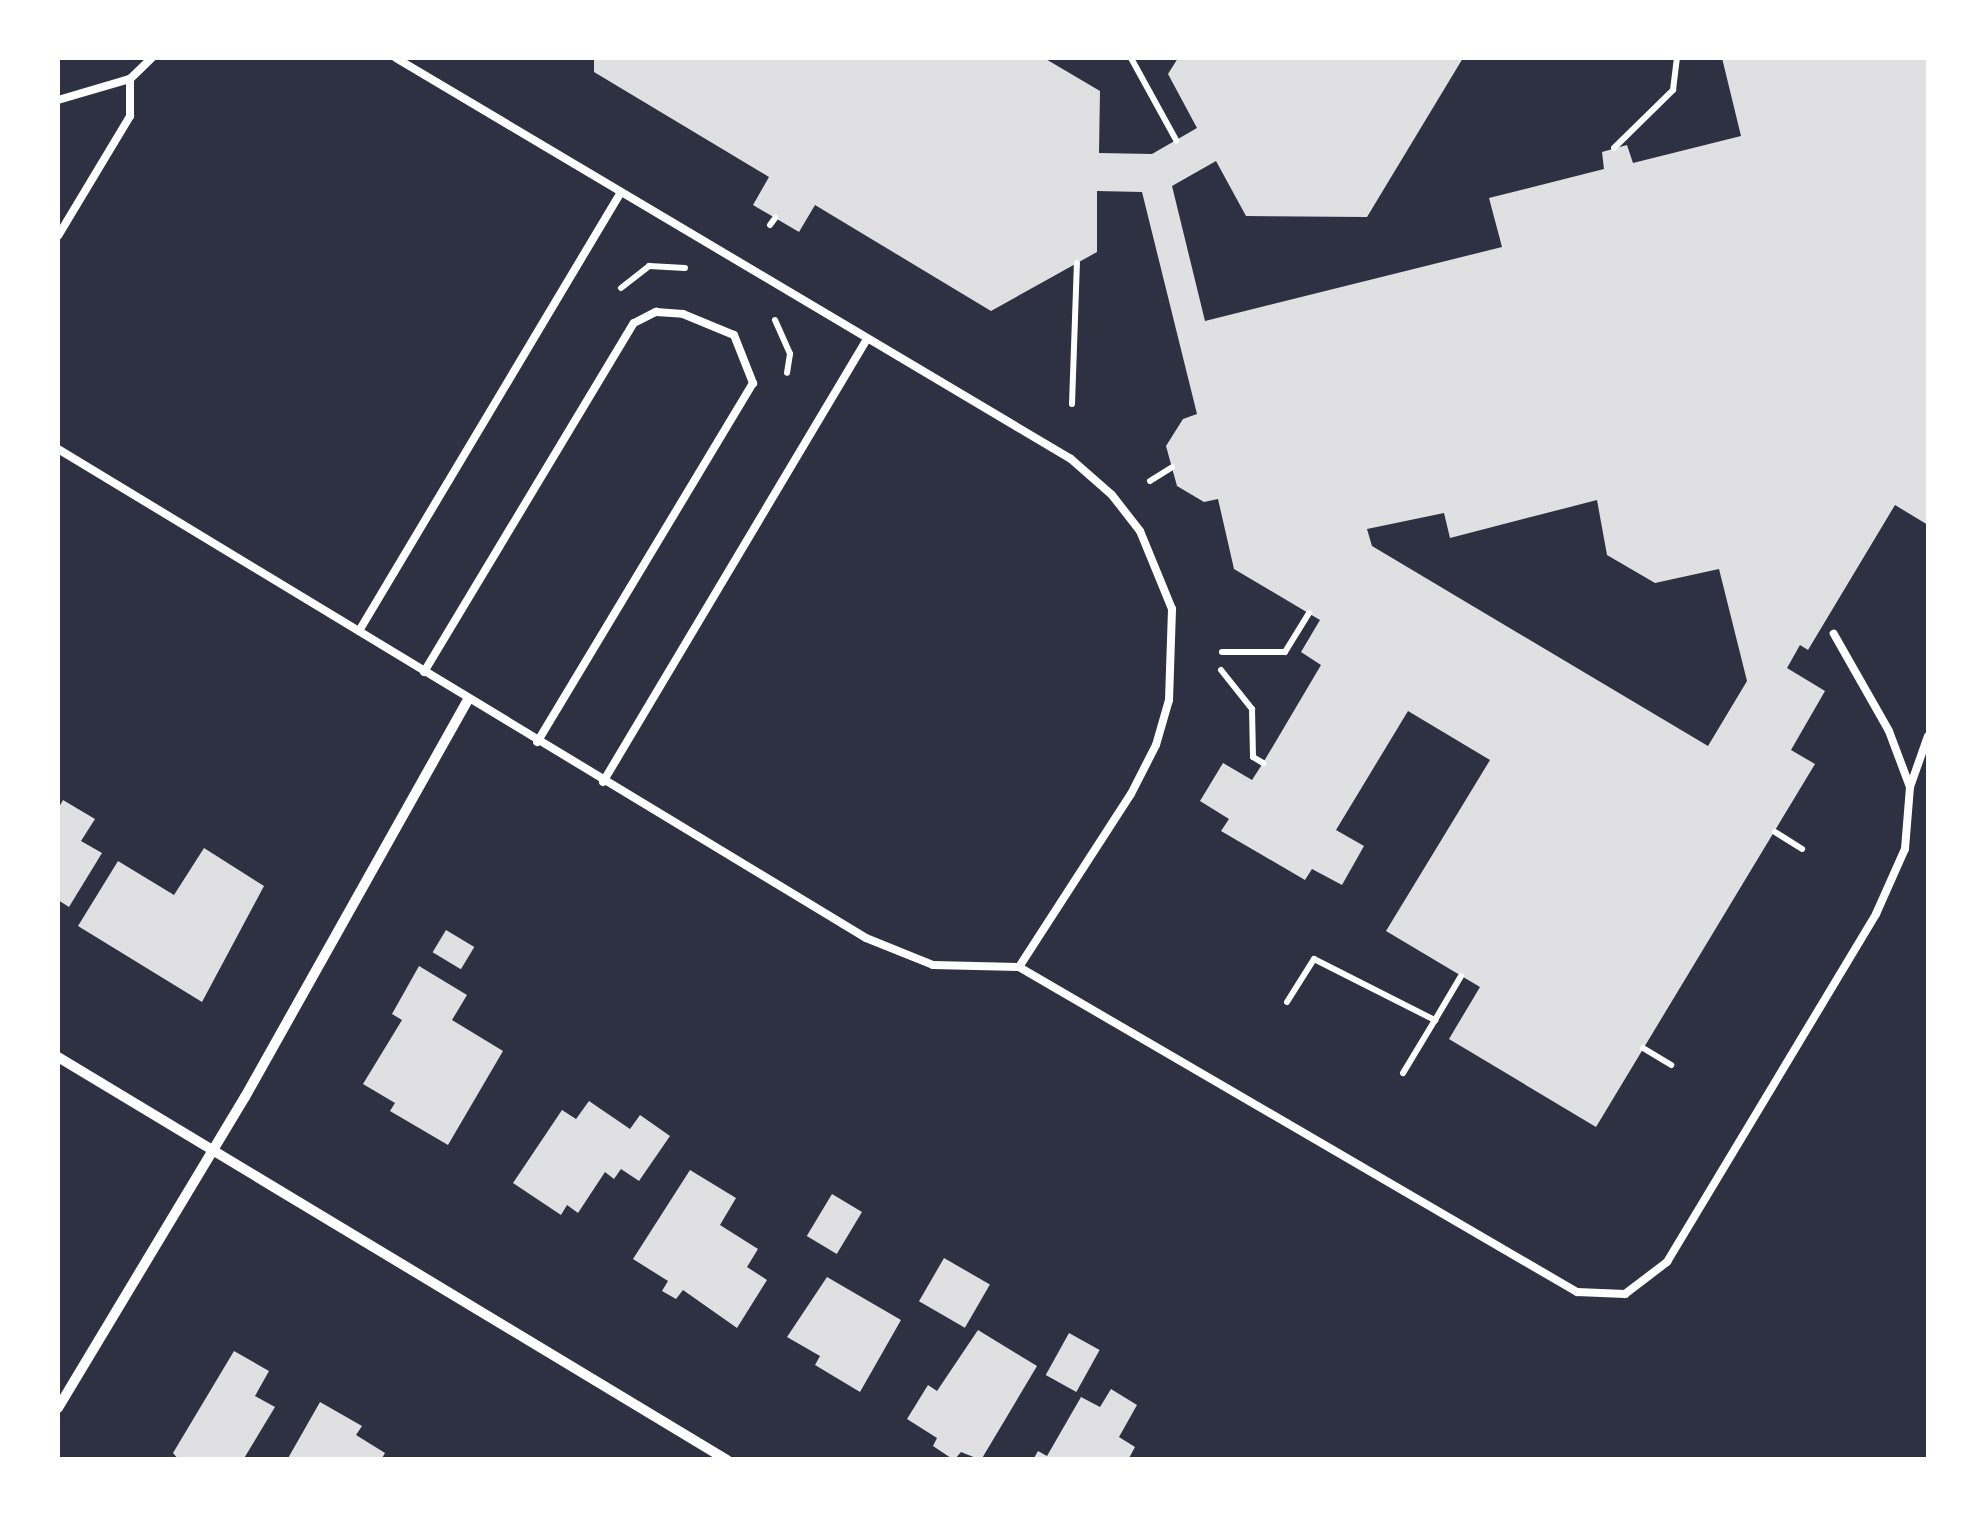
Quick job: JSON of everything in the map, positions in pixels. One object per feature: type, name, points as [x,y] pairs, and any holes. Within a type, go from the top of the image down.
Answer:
[{"type":"street","points":[[58,1408],[213,1150],[468,700]]},
{"type":"street","points":[[58,1057],[727,1460]]},
{"type":"lane","points":[[58,100],[130,79],[152,58]]},
{"type":"lane","points":[[396,58],[1071,459],[1112,495],[1153,556],[1172,610],[1169,700],[1156,745],[1080,878],[1019,966]]},
{"type":"lane","points":[[58,236],[130,116],[130,79]]},
{"type":"lane","points":[[359,631],[621,192]]},
{"type":"lane","points":[[424,672],[634,323],[656,312],[683,314],[734,335],[752,383],[537,742]]},
{"type":"lane","points":[[603,782],[867,339]]},
{"type":"lane","points":[[58,449],[866,938],[933,965],[1019,966],[1577,1292],[1626,1294],[1667,1262],[1876,914],[1905,849],[1910,787],[1928,736]]},
{"type":"lane","points":[[1834,634],[1890,731],[1910,787]]},
{"type":"path","points":[[1131,58],[1176,140]]},
{"type":"path","points":[[1614,148],[1673,90],[1676,58]]},
{"type":"path","points":[[1072,404],[1076,263]]},
{"type":"path","points":[[1150,481],[1172,467]]},
{"type":"path","points":[[1222,652],[1285,652],[1309,613]]},
{"type":"path","points":[[1220,670],[1252,709],[1253,758],[1263,764]]},
{"type":"path","points":[[1774,832],[1802,848]]},
{"type":"path","points":[[1287,1002],[1314,959],[1435,1020]]},
{"type":"path","points":[[1403,1073],[1462,976]]},
{"type":"path","points":[[1644,1048],[1671,1065]]},
{"type":"building","points":[[594,58],[1044,58],[1100,91],[1099,153],[1152,154],[1197,128],[1168,74],[1178,58],[1463,58],[1367,217],[1246,216],[1216,161],[1172,186],[1205,321],[1502,247],[1489,198],[1604,169],[1602,152],[1627,145],[1633,163],[1741,136],[1722,58],[1928,58],[1928,525],[1895,505],[1808,650],[1800,645],[1787,668],[1825,691],[1791,750],[1815,764],[1596,1127],[1449,1039],[1480,987],[1386,931],[1490,760],[1408,711],[1336,830],[1364,846],[1342,885],[1312,869],[1305,880],[1221,831],[1229,819],[1200,801],[1223,763],[1252,780],[1321,665],[1301,652],[1320,620],[1234,569],[1218,499],[1204,502],[1177,486],[1166,446],[1183,419],[1197,414],[1142,192],[1097,191],[1097,252],[991,311],[815,205],[799,232],[753,205],[769,177],[594,72]],"holes":[[[1597,500],[1607,555],[1655,583],[1719,569],[1747,681],[1708,746],[1372,546],[1367,529],[1444,513],[1450,538]]]},
{"type":"building","points":[[63,800],[95,819],[81,841],[102,853],[69,907],[58,900],[58,809]]},
{"type":"building","points":[[204,848],[264,886],[202,1002],[78,926],[118,861],[174,895]]},
{"type":"building","points":[[446,930],[474,947],[461,969],[433,952]]},
{"type":"building","points":[[419,966],[467,995],[452,1020],[503,1051],[448,1145],[390,1111],[395,1103],[363,1084],[402,1020],[392,1014]]},
{"type":"building","points":[[589,1101],[630,1129],[640,1115],[670,1136],[639,1181],[621,1169],[614,1179],[605,1172],[578,1213],[567,1205],[561,1215],[513,1183],[562,1110],[576,1119]]},
{"type":"building","points":[[690,1170],[736,1198],[720,1225],[758,1249],[747,1267],[767,1280],[737,1328],[683,1290],[676,1299],[662,1291],[668,1281],[633,1259]]},
{"type":"building","points":[[832,1194],[862,1212],[837,1254],[807,1236]]},
{"type":"building","points":[[944,1258],[990,1284],[965,1328],[919,1301]]},
{"type":"building","points":[[827,1277],[901,1320],[860,1392],[815,1365],[820,1356],[787,1337]]},
{"type":"building","points":[[978,1330],[1037,1366],[981,1460],[961,1452],[954,1460],[933,1446],[937,1438],[907,1419],[928,1385],[937,1391]]},
{"type":"building","points":[[1069,1333],[1100,1350],[1076,1392],[1046,1375]]},
{"type":"building","points":[[234,1351],[269,1371],[255,1396],[275,1407],[243,1460],[179,1460],[173,1453]]},
{"type":"building","points":[[1111,1389],[1137,1405],[1119,1437],[1135,1447],[1128,1460],[1033,1460],[1038,1451],[1047,1456],[1081,1397],[1100,1407]]},
{"type":"building","points":[[320,1402],[362,1426],[356,1435],[385,1453],[381,1460],[287,1460]]}]
